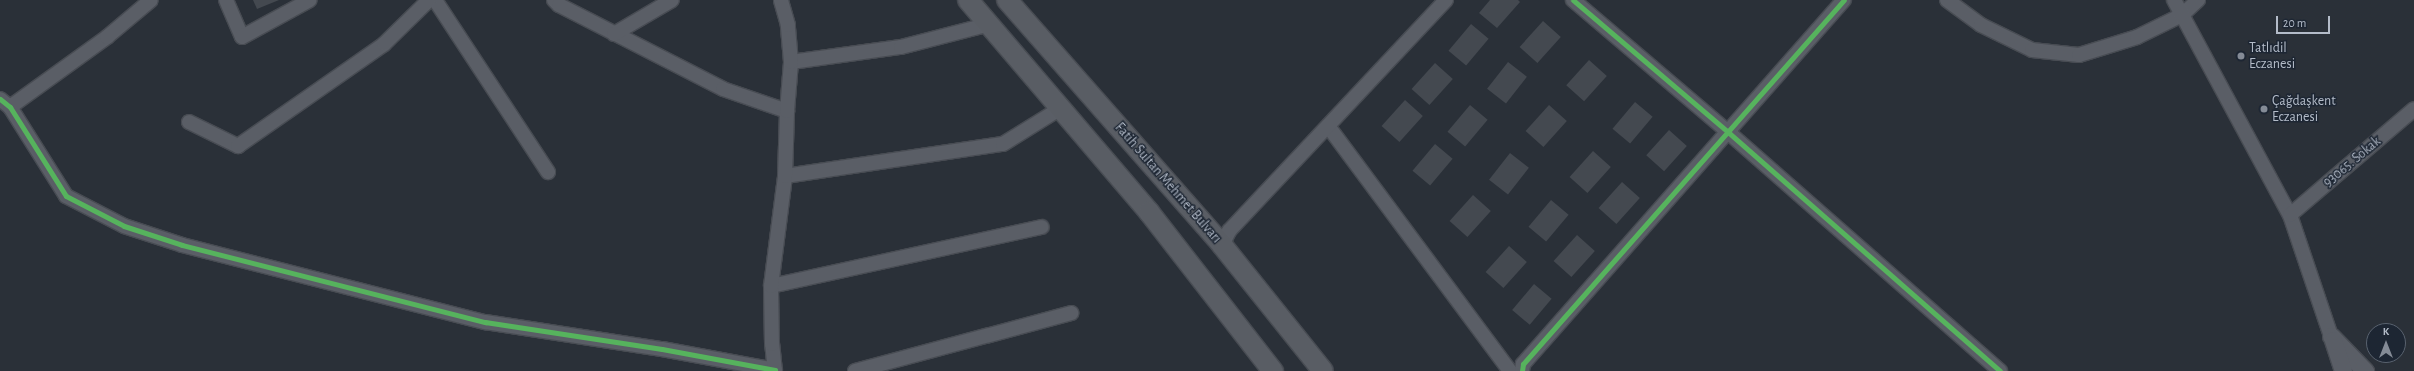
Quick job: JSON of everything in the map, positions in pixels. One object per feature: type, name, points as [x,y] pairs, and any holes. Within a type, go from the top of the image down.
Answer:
[{"type":"main road","points":[[968,0],[1149,212],[1273,371]]},
{"type":"main road","name":"Fatih Sultan Mehmet Bulvarı","points":[[1007,0],[1222,245],[1323,371]]},
{"type":"street","points":[[151,0],[107,37],[5,103],[66,196],[124,226],[182,245],[485,322],[662,349],[775,371],[772,344],[771,286],[786,176],[787,111],[791,62],[788,25],[781,0]]},
{"type":"street","points":[[226,0],[242,37],[310,0]]},
{"type":"street","points":[[189,122],[238,146],[384,44],[429,0]]},
{"type":"street","points":[[435,0],[548,172]]},
{"type":"street","points":[[554,0],[559,5],[614,34],[723,89],[787,111]]},
{"type":"street","points":[[614,34],[672,0]]},
{"type":"street","points":[[1222,245],[1229,231],[1446,0]]},
{"type":"street","points":[[1573,0],[1728,132],[2000,371]]},
{"type":"street","points":[[1522,371],[1523,364],[1844,0]]},
{"type":"street","points":[[1947,0],[1981,25],[2032,50],[2079,55],[2137,37],[2182,15],[2198,0]]},
{"type":"street","points":[[2174,0],[2290,215],[2343,371]]},
{"type":"street","points":[[791,62],[901,47],[990,24]]},
{"type":"street","points":[[786,176],[1003,144],[1061,108]]},
{"type":"street","name":"93065. Sokak","points":[[2290,215],[2414,109]]},
{"type":"street","points":[[1328,126],[1510,371]]},
{"type":"street","points":[[771,286],[1042,227]]},
{"type":"street","points":[[855,371],[1070,313]]},
{"type":"street","points":[[2331,336],[2365,371]]},
{"type":"building","points":[[253,0],[279,0],[257,9]]},
{"type":"building","points":[[1490,0],[1518,0],[1520,2],[1497,28],[1479,13]]},
{"type":"building","points":[[1543,21],[1561,37],[1537,63],[1520,47]]},
{"type":"building","points":[[1471,24],[1489,39],[1466,66],[1449,51]]},
{"type":"building","points":[[1589,60],[1607,76],[1584,101],[1566,85]]},
{"type":"building","points":[[1508,62],[1527,77],[1506,104],[1487,89]]},
{"type":"building","points":[[1435,63],[1453,79],[1429,105],[1412,89]]},
{"type":"building","points":[[1405,100],[1423,116],[1399,142],[1382,126]]},
{"type":"building","points":[[1635,102],[1653,117],[1630,144],[1613,129]]},
{"type":"building","points":[[1470,105],[1488,120],[1465,147],[1448,132]]},
{"type":"building","points":[[1549,105],[1567,121],[1543,147],[1526,131]]},
{"type":"building","points":[[1669,130],[1687,146],[1664,171],[1646,155]]},
{"type":"building","points":[[1435,144],[1453,159],[1430,186],[1413,171]]},
{"type":"building","points":[[1593,151],[1611,167],[1587,193],[1570,177]]},
{"type":"building","points":[[1510,153],[1529,168],[1508,195],[1489,180]]},
{"type":"building","points":[[1622,182],[1640,198],[1616,224],[1599,208]]},
{"type":"building","points":[[1473,195],[1491,211],[1467,237],[1450,221]]},
{"type":"building","points":[[1551,200],[1569,215],[1546,242],[1529,227]]},
{"type":"building","points":[[1577,235],[1595,251],[1571,277],[1554,261]]},
{"type":"building","points":[[1509,246],[1527,262],[1503,288],[1486,272]]},
{"type":"building","points":[[1534,284],[1552,299],[1530,325],[1512,310]]},
{"type":"cycle path","points":[[1573,0],[1728,132],[2000,371]]},
{"type":"cycle path","points":[[1522,371],[1523,364],[1844,0]]},
{"type":"cycle path","points":[[0,99],[10,107],[66,196],[124,226],[182,245],[485,322],[662,349],[775,370]]},
{"type":"place","name":"Tatlıdil Eczanesi","points":[[2241,56]]},
{"type":"place","name":"Çağdaşkent Eczanesi","points":[[2264,109]]}]
